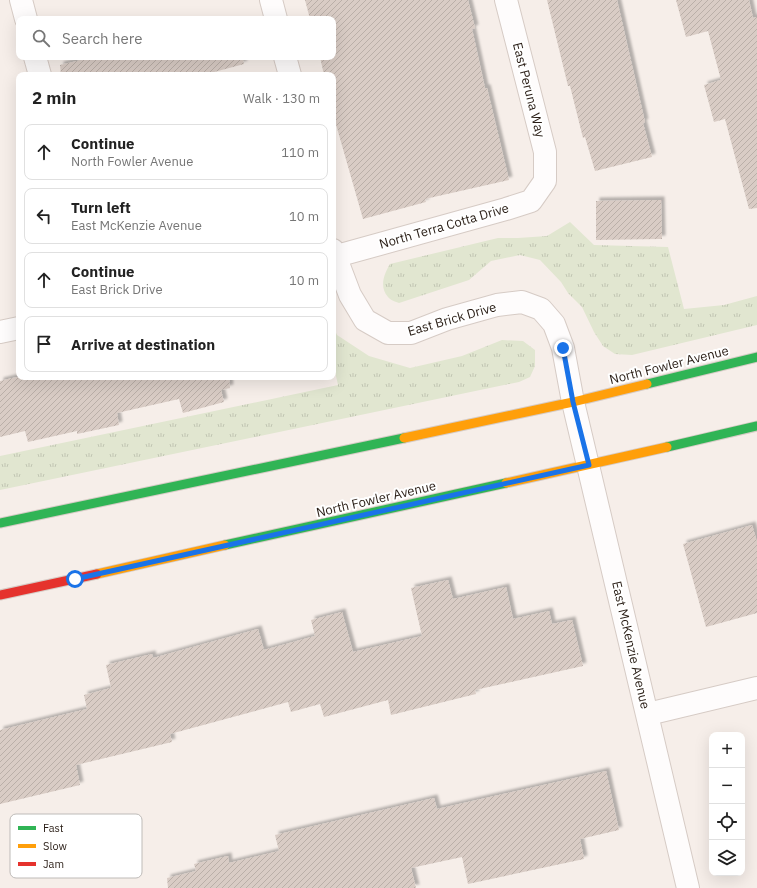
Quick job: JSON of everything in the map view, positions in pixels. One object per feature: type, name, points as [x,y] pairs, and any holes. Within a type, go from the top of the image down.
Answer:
[{"type":"main road","name":"North Fowler Avenue","points":[[0,523],[573,402],[757,357]]},
{"type":"main road","name":"North Fowler Avenue","points":[[0,595],[589,465],[757,426]]},
{"type":"street","points":[[21,0],[25,16]]},
{"type":"street","points":[[271,0],[275,16]]},
{"type":"street","name":"East Peruna Way","points":[[506,0],[544,152],[545,181]]},
{"type":"street","points":[[36,60],[39,72]]},
{"type":"street","points":[[286,60],[289,72]]},
{"type":"street","name":"North Terra Cotta Drive","points":[[336,254],[531,201],[545,181]]},
{"type":"street","name":"East Brick Drive","points":[[336,260],[350,295],[365,320],[388,333],[411,333],[447,319],[497,305],[522,302],[541,309],[554,324],[563,348],[573,402]]},
{"type":"street","points":[[0,332],[16,329]]},
{"type":"street","name":"East McKenzie Avenue","points":[[573,402],[688,888]]},
{"type":"street","points":[[648,714],[757,688]]},
{"type":"green space","points":[[570,222],[594,245],[668,247],[684,309],[724,305],[757,296],[757,325],[632,355],[615,354],[603,346],[594,332],[582,307],[540,260],[520,255],[491,261],[469,280],[399,303],[393,301],[385,293],[383,280],[390,264],[498,238],[547,236]]},
{"type":"green space","points":[[336,333],[337,335],[369,356],[410,368],[462,356],[502,340],[523,341],[535,350],[535,366],[530,377],[519,382],[0,490],[0,456],[338,385],[336,376]]},
{"type":"building","points":[[305,0],[468,0],[475,28],[472,29],[485,88],[487,88],[509,180],[425,199],[426,202],[363,219],[336,124],[336,72],[323,72],[321,60],[336,60],[336,16],[309,16]]},
{"type":"building","points":[[547,0],[617,0],[645,122],[643,123],[652,157],[595,171],[585,137],[583,138],[570,86],[568,86]]},
{"type":"building","points":[[676,0],[749,0],[753,18],[757,17],[757,208],[749,209],[725,119],[714,122],[704,85],[721,80],[708,31],[686,37]]},
{"type":"building","points":[[81,60],[243,60],[244,64],[214,72],[61,72],[60,65]]},
{"type":"building","points":[[661,200],[662,239],[596,240],[596,201]]},
{"type":"building","points":[[16,377],[16,380],[229,380],[230,388],[221,390],[224,402],[183,413],[179,399],[117,413],[119,425],[77,434],[77,431],[28,442],[25,431],[0,437],[0,381]]},
{"type":"building","points":[[752,525],[757,542],[757,613],[706,627],[683,544]]},
{"type":"building","points":[[448,580],[453,599],[506,587],[513,619],[549,611],[552,624],[572,620],[583,666],[475,690],[476,694],[391,715],[388,700],[324,717],[320,704],[291,712],[288,702],[170,734],[172,742],[76,765],[80,785],[0,804],[0,730],[87,709],[84,695],[111,688],[106,665],[152,654],[153,658],[258,629],[264,650],[315,636],[311,620],[342,612],[353,652],[422,636],[411,588]]},
{"type":"building","points":[[606,771],[619,830],[580,839],[584,859],[468,884],[462,857],[411,868],[416,888],[168,888],[167,878],[196,871],[194,864],[228,856],[229,863],[279,851],[275,835],[434,798],[437,809]]},
{"type":"traffic: fast","points":[[647,384],[757,357]]},
{"type":"traffic: fast","points":[[667,447],[757,426]]},
{"type":"traffic: fast","points":[[0,523],[404,438]]},
{"type":"traffic: fast","points":[[225,545],[506,483]]},
{"type":"traffic: slow","points":[[404,438],[573,402],[647,384]]},
{"type":"traffic: slow","points":[[506,483],[667,447]]},
{"type":"traffic: slow","points":[[97,574],[225,545]]},
{"type":"traffic: jam","points":[[0,595],[97,574]]},
{"type":"route","points":[[75,579],[589,465],[573,402],[563,348]]}]
